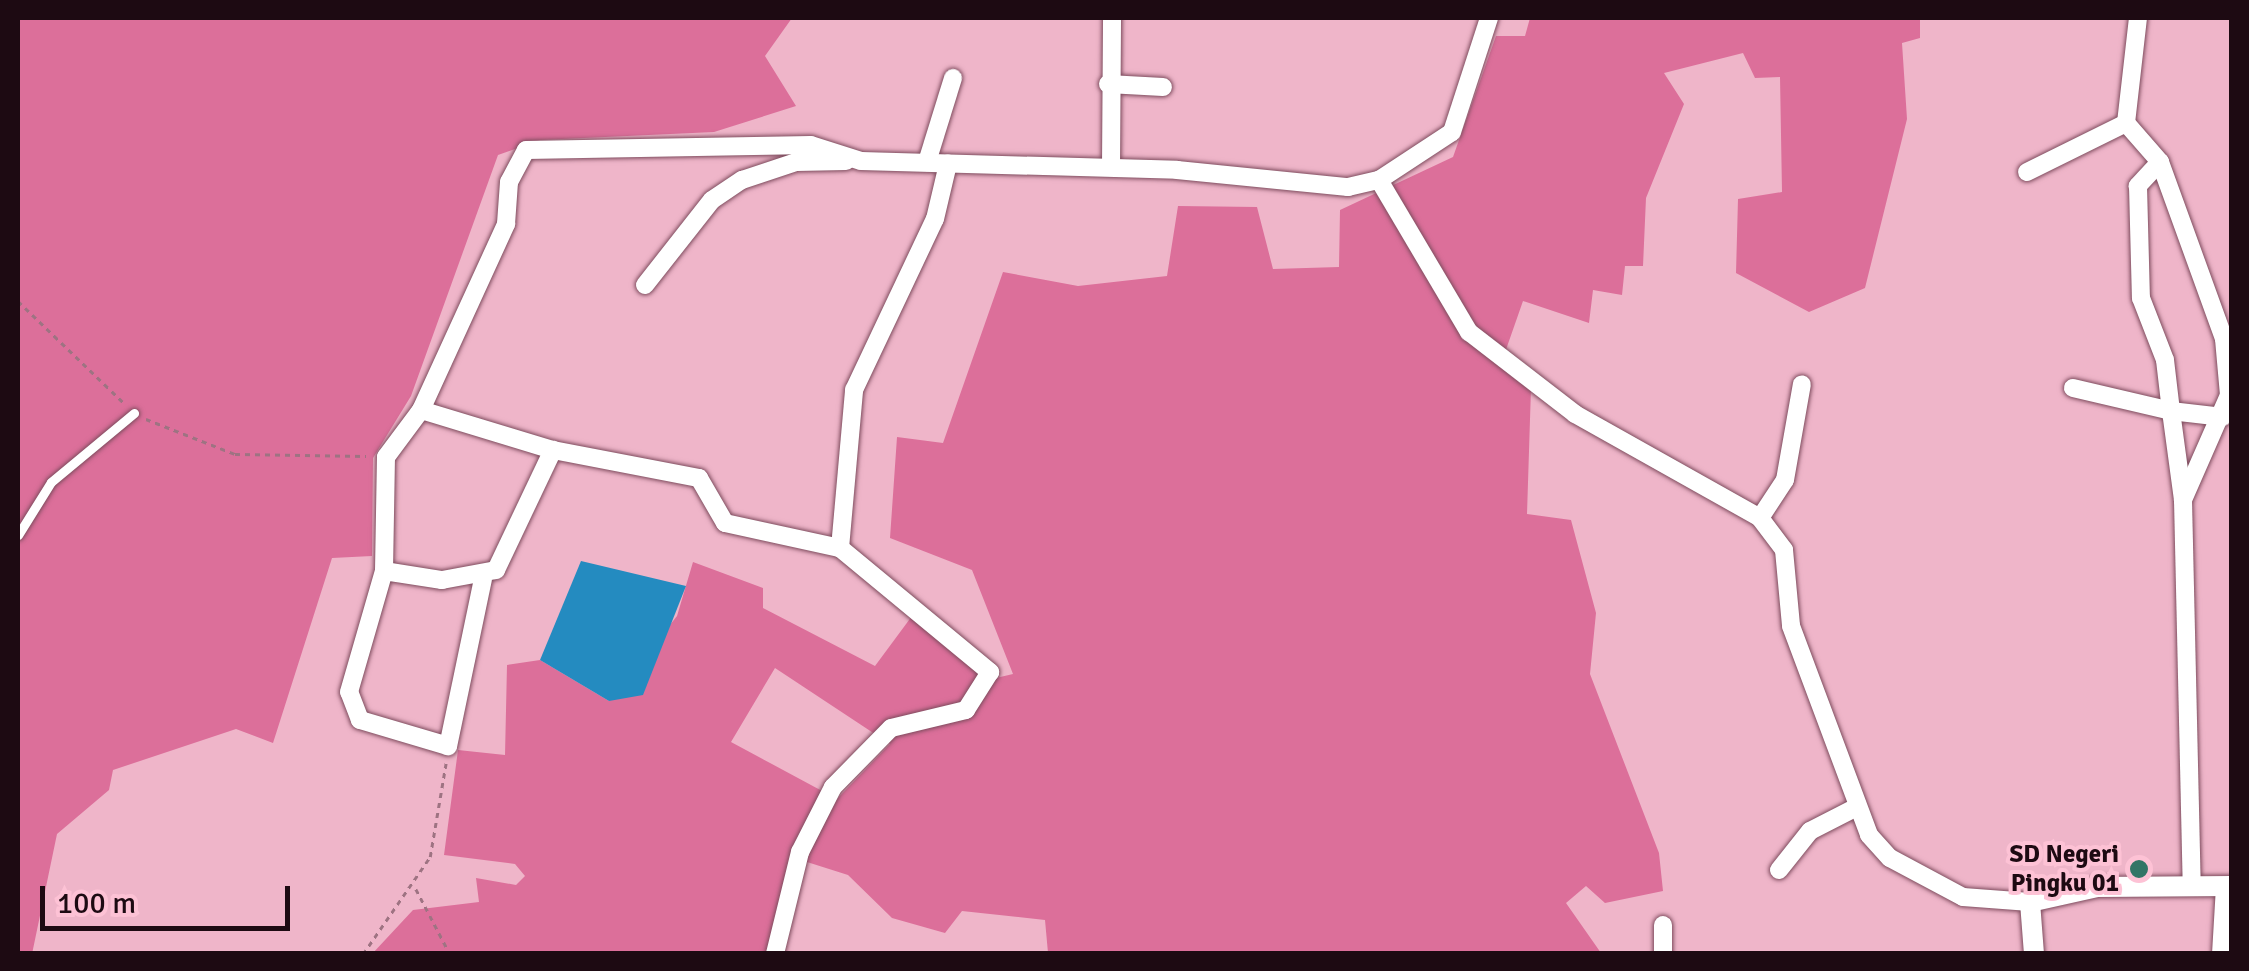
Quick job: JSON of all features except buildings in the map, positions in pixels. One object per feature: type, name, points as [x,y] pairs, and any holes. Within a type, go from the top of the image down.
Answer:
[{"type":"street","points":[[1111,167],[1108,84],[1112,18]]},
{"type":"street","points":[[645,286],[712,200],[742,180],[796,162],[1111,167],[1321,189],[1379,180],[1462,118],[1490,18]]},
{"type":"street","points":[[2138,18],[2126,123],[2160,162],[2224,340],[2230,374],[2223,416],[2183,500]]},
{"type":"street","points":[[927,162],[953,78]]},
{"type":"street","points":[[1108,84],[1163,88]]},
{"type":"street","points":[[2026,172],[2126,123]]},
{"type":"street","points":[[553,450],[483,579],[448,746],[350,711],[384,571],[386,456],[421,410],[506,224],[510,182],[526,150],[810,144],[861,161]]},
{"type":"street","points":[[2160,162],[2138,186],[2137,254],[2171,412],[2183,500],[2192,884]]},
{"type":"street","points":[[840,548],[854,390],[936,219],[948,164]]},
{"type":"street","points":[[1379,180],[1468,332],[1575,414],[1760,518],[1784,550],[1790,626],[1836,734],[1855,808],[1890,858],[1924,880],[1988,903],[2030,902],[2097,887],[2228,886],[2221,954]]},
{"type":"street","points":[[1760,518],[1785,480],[1802,384]]},
{"type":"street","points":[[2073,388],[2171,412],[2223,416]]},
{"type":"street","points":[[421,410],[553,450],[699,478],[724,523],[840,548],[992,678],[966,710],[891,728],[833,787],[800,852],[775,954]]},
{"type":"street","points":[[384,571],[483,579]]},
{"type":"street","points":[[1779,870],[1810,830],[1855,808]]},
{"type":"street","points":[[2030,902],[2034,954]]},
{"type":"street","points":[[1663,925],[1663,954]]},
{"type":"lane","points":[[18,535],[51,482],[134,414]]},
{"type":"path","points":[[18,301],[134,414],[235,454],[386,456]]},
{"type":"path","points":[[363,954],[416,888],[436,834],[448,746]]},
{"type":"path","points":[[416,888],[450,954]]},
{"type":"shaded area","points":[[18,18],[792,18],[765,56],[796,106],[714,132],[540,140],[498,155],[411,396],[373,458],[372,556],[332,558],[273,743],[236,729],[113,770],[109,790],[57,834],[32,954],[18,953]]},
{"type":"shaded area","points":[[1530,18],[1920,18],[1920,38],[1902,43],[1907,119],[1865,288],[1809,312],[1736,273],[1738,199],[1782,192],[1780,77],[1755,78],[1743,53],[1664,73],[1684,104],[1646,198],[1643,266],[1625,266],[1622,295],[1593,290],[1589,323],[1523,301],[1502,361],[1531,388],[1527,514],[1571,520],[1596,613],[1590,674],[1659,853],[1663,891],[1605,903],[1586,886],[1566,903],[1601,953],[1048,953],[1045,920],[962,911],[945,933],[892,918],[848,875],[807,862],[765,953],[372,954],[413,910],[479,902],[476,878],[516,885],[525,876],[515,864],[444,855],[458,750],[505,755],[507,665],[540,660],[609,701],[677,616],[693,562],[763,588],[763,608],[875,666],[912,616],[996,678],[1013,674],[972,570],[890,538],[897,437],[943,443],[1003,272],[1078,286],[1167,276],[1178,206],[1257,207],[1273,269],[1339,267],[1340,210],[1453,157],[1496,36],[1525,36]],"holes":[[[775,668],[890,744],[837,799],[731,742]]]},
{"type":"water","points":[[581,561],[686,586],[643,695],[609,701],[540,660]]},
{"type":"place","name":"SD Negeri Pingku 01","points":[[2139,869]]}]
